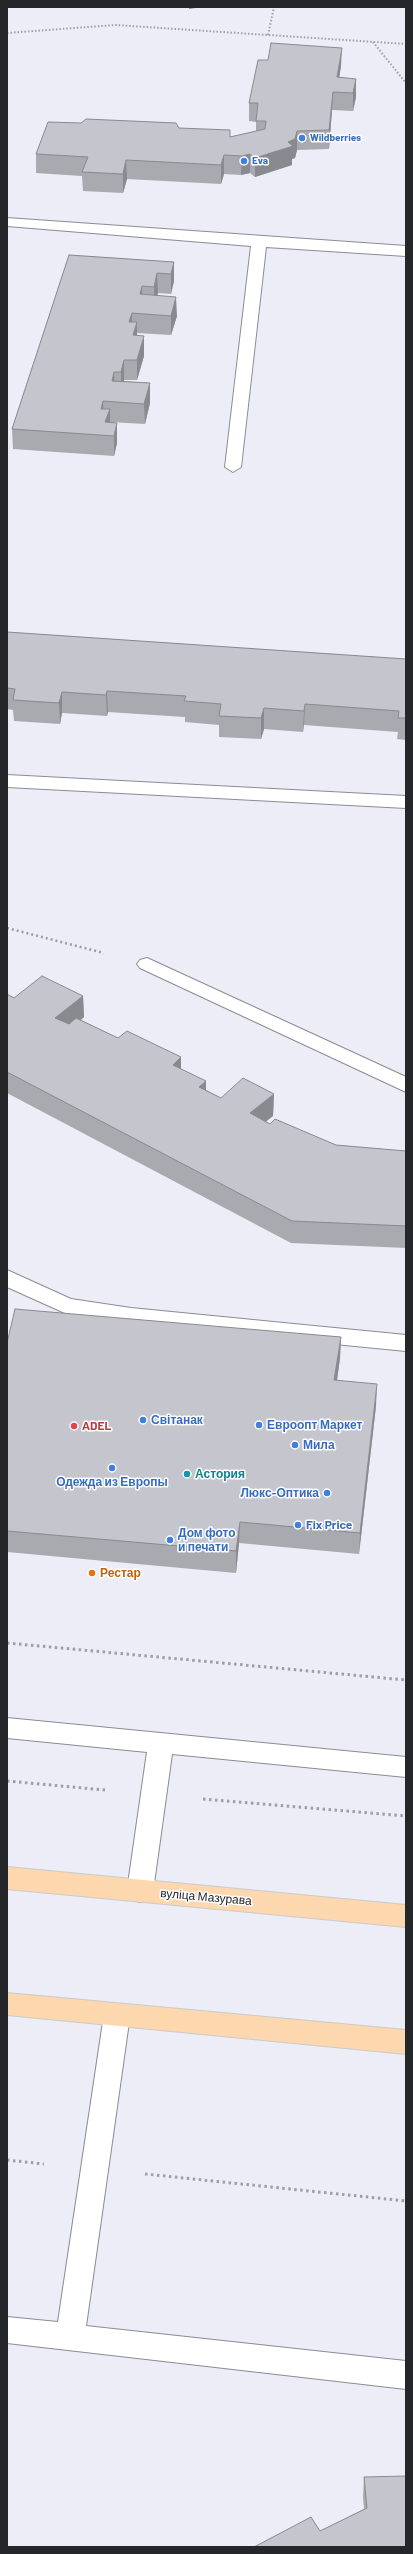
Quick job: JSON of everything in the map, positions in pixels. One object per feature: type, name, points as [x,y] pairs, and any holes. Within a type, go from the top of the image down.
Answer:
[{"type":"main road","name":"вуліца Мазурава","points":[[7,1878],[406,1916]]},
{"type":"main road","points":[[7,2004],[406,2042]]},
{"type":"lane","points":[[7,222],[259,242],[406,251]]},
{"type":"lane","points":[[233,467],[259,242]]},
{"type":"lane","points":[[7,781],[406,802]]},
{"type":"lane","points":[[147,964],[406,1086]]},
{"type":"lane","points":[[7,1278],[66,1306],[131,1316],[406,1343]]},
{"type":"lane","points":[[7,1728],[406,1767]]},
{"type":"lane","points":[[140,1891],[161,1743]]},
{"type":"lane","points":[[70,2337],[117,2015]]},
{"type":"lane","points":[[7,2330],[406,2375]]},
{"type":"path","points":[[268,35],[274,7]]},
{"type":"path","points":[[7,33],[115,25],[406,44]]},
{"type":"path","points":[[373,42],[406,83]]},
{"type":"path","points":[[7,928],[147,964]]},
{"type":"path","points":[[7,1643],[406,1680]]},
{"type":"path","points":[[7,1781],[406,1816]]},
{"type":"path","points":[[7,2160],[49,2164]]},
{"type":"path","points":[[142,2174],[406,2201]]},
{"type":"building","points":[[271,43],[342,48],[337,77],[356,79],[353,93],[333,92],[329,130],[297,131],[295,139],[288,142],[293,146],[255,158],[250,154],[242,156],[224,155],[221,165],[126,160],[123,174],[82,172],[88,157],[36,154],[48,122],[81,123],[86,119],[176,123],[179,128],[230,130],[230,137],[265,129],[266,121],[256,121],[258,103],[249,103],[258,60],[268,60]]},
{"type":"building","points":[[69,255],[174,262],[171,274],[157,273],[154,287],[142,286],[140,294],[176,297],[171,316],[132,313],[129,322],[137,322],[133,335],[144,336],[137,360],[124,360],[121,372],[114,372],[112,381],[150,383],[144,404],[103,401],[101,409],[110,409],[105,422],[117,423],[114,436],[12,429]]},
{"type":"building","points":[[7,632],[406,659],[406,718],[398,718],[399,711],[305,704],[304,711],[264,708],[261,718],[219,716],[221,704],[184,701],[186,696],[107,691],[106,695],[62,692],[59,703],[13,700],[15,689],[7,688]]},
{"type":"building","points":[[42,976],[83,996],[55,1018],[69,1024],[76,1018],[118,1038],[127,1031],[181,1057],[173,1065],[206,1081],[199,1087],[221,1098],[243,1078],[274,1094],[250,1113],[270,1124],[275,1119],[336,1145],[406,1151],[406,1226],[292,1221],[7,1072],[7,994],[14,998]]},
{"type":"building","name":"Астория","points":[[15,1309],[341,1337],[334,1380],[377,1384],[360,1533],[240,1522],[236,1551],[7,1531],[7,1343]]},
{"type":"building","points":[[406,2476],[406,2547],[254,2547],[311,2517],[320,2531],[367,2508],[364,2477]]},
{"type":"place","name":"Wildberries","points":[[302,138]]},
{"type":"place","name":"Eva","points":[[244,161]]},
{"type":"place","name":"Світанак","points":[[143,1420]]},
{"type":"place","name":"Евроопт Маркет","points":[[259,1425]]},
{"type":"place","name":"ADEL","points":[[74,1426]]},
{"type":"place","name":"Мила","points":[[295,1445]]},
{"type":"place","name":"Одежда из Европы","points":[[112,1468]]},
{"type":"place","name":"Астория","points":[[187,1474]]},
{"type":"place","name":"Люкс-Оптика","points":[[327,1493]]},
{"type":"place","name":"Fix Price","points":[[298,1525]]},
{"type":"place","name":"Дом фото и печати","points":[[170,1540]]},
{"type":"place","name":"Рестар","points":[[92,1573]]}]
